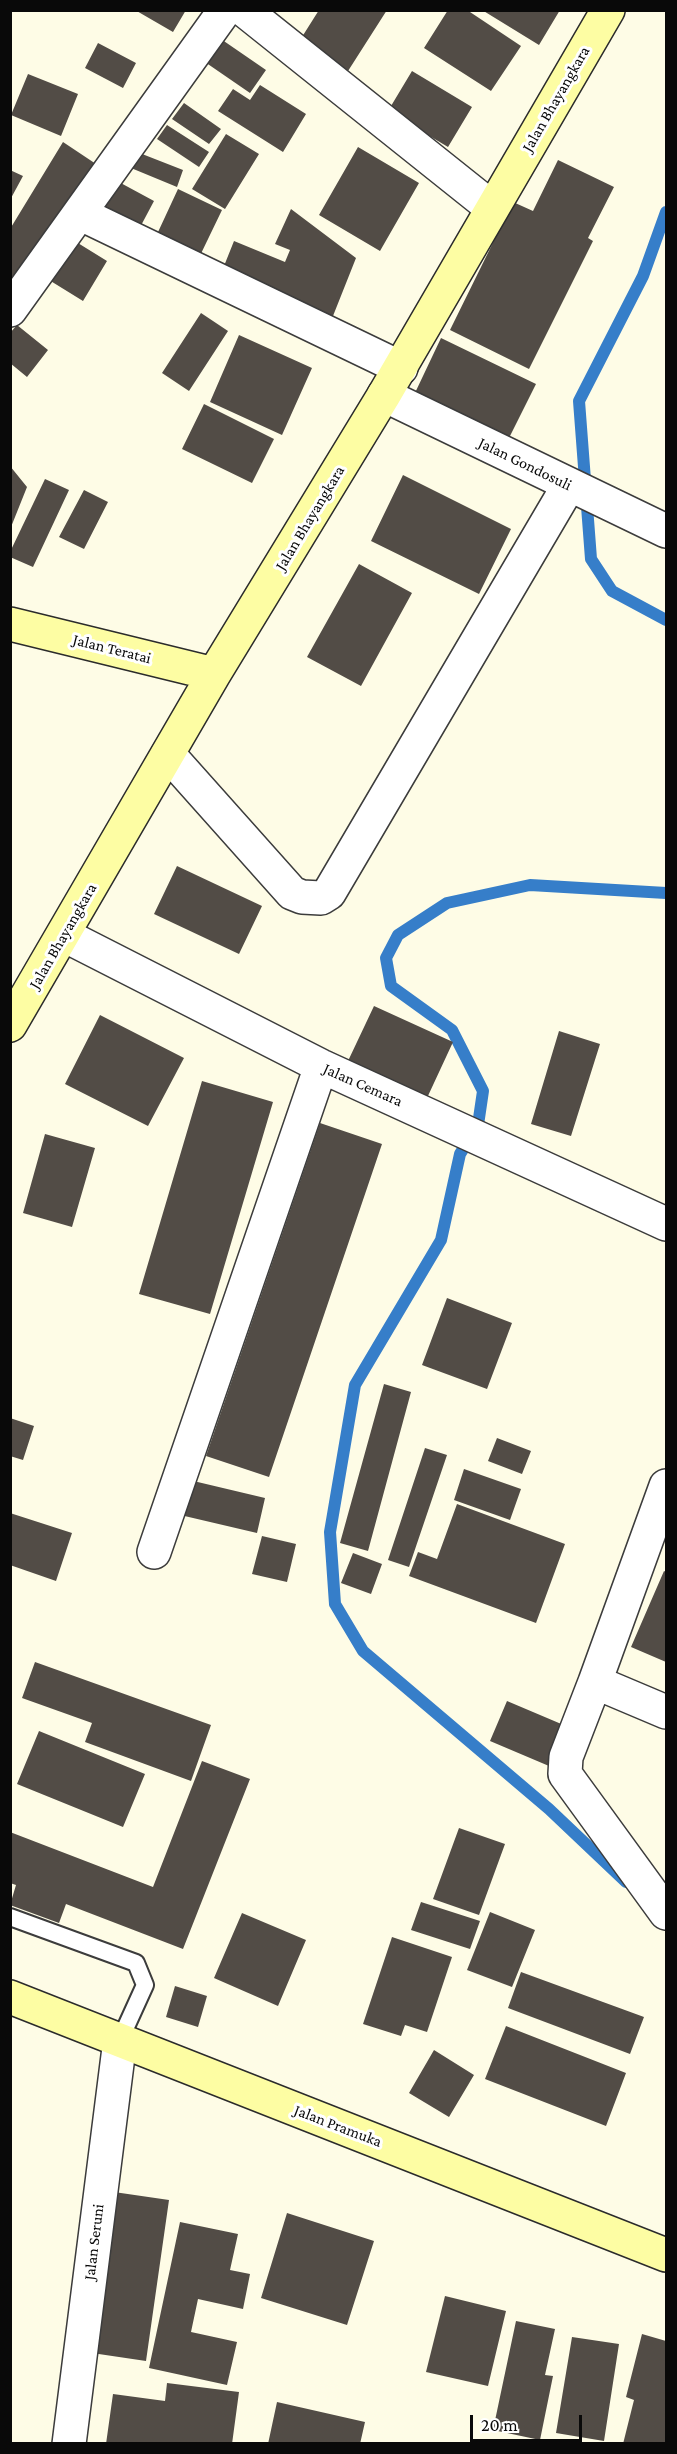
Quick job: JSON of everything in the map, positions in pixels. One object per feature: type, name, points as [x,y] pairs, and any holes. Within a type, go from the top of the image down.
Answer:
[{"type":"street","points":[[11,309],[225,10]]},
{"type":"street","name":"Jalan Bhayangkara","points":[[10,1025],[214,674],[392,382],[608,10]]},
{"type":"street","points":[[256,14],[492,208]]},
{"type":"street","name":"Jalan Gondosuli","points":[[81,214],[392,382],[583,492],[666,531]]},
{"type":"street","points":[[168,754],[292,893],[302,897],[321,898],[329,892],[583,492]]},
{"type":"street","name":"Jalan Teratai","points":[[10,624],[214,674]]},
{"type":"street","name":"Jalan Cemara","points":[[64,935],[321,1066],[666,1224]]},
{"type":"street","points":[[154,1552],[321,1066]]},
{"type":"street","points":[[666,1486],[566,1757],[565,1774],[666,1913]]},
{"type":"street","points":[[595,1682],[666,1712]]},
{"type":"street","name":"Jalan Pramuka","points":[[10,1997],[666,2255]]},
{"type":"street","name":"Jalan Seruni","points":[[69,2444],[120,2040]]},
{"type":"lane","points":[[10,1917],[136,1963],[145,1985],[120,2040]]},
{"type":"building","points":[[135,10],[186,10],[173,32]]},
{"type":"building","points":[[319,10],[387,10],[341,82],[295,48]]},
{"type":"building","points":[[448,10],[467,10],[521,46],[491,91],[424,48]]},
{"type":"building","points":[[482,10],[560,10],[539,45]]},
{"type":"building","points":[[218,37],[266,70],[250,93],[202,60]]},
{"type":"building","points":[[98,43],[136,63],[123,88],[85,68]]},
{"type":"building","points":[[412,71],[472,107],[448,147],[388,111]]},
{"type":"building","points":[[28,74],[78,94],[61,136],[11,115]]},
{"type":"building","points":[[260,85],[306,114],[283,152],[218,111],[233,89],[250,100]]},
{"type":"building","points":[[184,103],[221,129],[209,144],[172,119]]},
{"type":"building","points":[[167,125],[209,152],[199,167],[157,139]]},
{"type":"building","points":[[226,134],[259,154],[225,209],[192,189]]},
{"type":"building","points":[[63,142],[96,164],[10,290],[10,229]]},
{"type":"building","points":[[358,147],[419,183],[380,251],[319,215]]},
{"type":"building","points":[[137,152],[183,170],[177,187],[131,168]]},
{"type":"building","points":[[558,160],[614,187],[588,238],[593,241],[529,369],[450,330],[513,202],[533,211]]},
{"type":"building","points":[[10,170],[23,176],[10,200]]},
{"type":"building","points":[[117,181],[154,201],[137,233],[100,214]]},
{"type":"building","points":[[178,189],[222,210],[195,266],[152,245]]},
{"type":"building","points":[[291,209],[356,258],[331,321],[220,276],[234,241],[285,262],[290,250],[275,244]]},
{"type":"building","points":[[73,240],[107,261],[83,301],[49,280]]},
{"type":"building","points":[[201,313],[228,331],[189,391],[162,373]]},
{"type":"building","points":[[17,325],[48,350],[27,377],[10,363],[10,333]]},
{"type":"building","points":[[239,335],[312,368],[282,435],[210,402]]},
{"type":"building","points":[[441,338],[536,384],[508,440],[414,395]]},
{"type":"building","points":[[204,404],[274,439],[252,483],[182,449]]},
{"type":"building","points":[[10,466],[27,487],[11,527],[10,527]]},
{"type":"building","points":[[403,475],[511,529],[479,594],[371,541]]},
{"type":"building","points":[[45,479],[69,490],[33,567],[10,557],[10,552]]},
{"type":"building","points":[[84,490],[108,502],[84,549],[59,537]]},
{"type":"building","points":[[359,564],[412,593],[361,686],[307,657]]},
{"type":"building","points":[[177,866],[262,906],[239,954],[154,914]]},
{"type":"building","points":[[374,1006],[453,1042],[427,1098],[348,1061]]},
{"type":"building","points":[[100,1015],[184,1058],[148,1126],[65,1084]]},
{"type":"building","points":[[559,1031],[600,1044],[571,1136],[531,1124]]},
{"type":"building","points":[[202,1081],[273,1102],[210,1314],[139,1294]]},
{"type":"building","points":[[320,1123],[382,1144],[269,1477],[206,1456]]},
{"type":"building","points":[[45,1134],[95,1148],[72,1227],[23,1213]]},
{"type":"building","points":[[447,1298],[512,1323],[487,1389],[422,1365]]},
{"type":"building","points":[[384,1384],[411,1392],[368,1551],[340,1543]]},
{"type":"building","points":[[10,1418],[34,1426],[23,1460],[10,1456]]},
{"type":"building","points":[[497,1438],[531,1451],[522,1474],[488,1461]]},
{"type":"building","points":[[425,1448],[447,1455],[409,1567],[388,1560]]},
{"type":"building","points":[[464,1469],[521,1489],[510,1520],[454,1500]]},
{"type":"building","points":[[185,1479],[265,1498],[257,1533],[176,1514]]},
{"type":"building","points":[[457,1504],[565,1544],[536,1623],[409,1576],[418,1552],[437,1559]]},
{"type":"building","points":[[10,1513],[72,1533],[56,1581],[10,1565]]},
{"type":"building","points":[[262,1536],[296,1544],[287,1582],[252,1574]]},
{"type":"building","points":[[353,1553],[382,1564],[371,1594],[341,1583]]},
{"type":"building","points":[[664,1571],[666,1572],[666,1662],[631,1647]]},
{"type":"building","points":[[35,1662],[211,1725],[191,1781],[85,1742],[92,1723],[22,1698]]},
{"type":"building","points":[[507,1701],[566,1726],[549,1766],[490,1741]]},
{"type":"building","points":[[39,1731],[145,1774],[123,1827],[17,1784]]},
{"type":"building","points":[[202,1761],[250,1779],[183,1949],[66,1904],[59,1923],[10,1905],[16,1885],[10,1883],[10,1832],[153,1887]]},
{"type":"building","points":[[459,1828],[505,1844],[479,1915],[433,1899]]},
{"type":"building","points":[[421,1902],[480,1921],[470,1949],[411,1930]]},
{"type":"building","points":[[490,1912],[535,1930],[512,1987],[467,1970]]},
{"type":"building","points":[[242,1913],[306,1940],[278,2006],[214,1978]]},
{"type":"building","points":[[392,1937],[452,1957],[427,2032],[405,2025],[401,2036],[363,2024]]},
{"type":"building","points":[[521,1972],[644,2017],[630,2054],[508,2008]]},
{"type":"building","points":[[175,1986],[207,1996],[198,2027],[166,2017]]},
{"type":"building","points":[[506,2026],[626,2073],[606,2126],[485,2079]]},
{"type":"building","points":[[434,2050],[474,2075],[449,2117],[409,2093]]},
{"type":"building","points":[[114,2192],[169,2200],[146,2361],[92,2353]]},
{"type":"building","points":[[287,2213],[374,2241],[347,2325],[261,2298]]},
{"type":"building","points":[[180,2222],[238,2234],[230,2270],[250,2274],[243,2309],[198,2299],[191,2332],[237,2342],[227,2385],[149,2368]]},
{"type":"building","points":[[445,2296],[506,2311],[488,2386],[426,2372]]},
{"type":"building","points":[[516,2321],[555,2329],[545,2375],[553,2376],[540,2440],[493,2430]]},
{"type":"building","points":[[642,2334],[666,2341],[666,2444],[623,2444],[634,2400],[626,2397]]},
{"type":"building","points":[[572,2337],[619,2344],[604,2441],[556,2433]]},
{"type":"building","points":[[167,2383],[239,2392],[232,2444],[106,2444],[113,2394],[165,2401]]},
{"type":"building","points":[[277,2402],[365,2422],[360,2444],[268,2444]]},
{"type":"waterway","points":[[666,212],[643,276],[579,401],[591,559],[612,591],[666,620]]},
{"type":"waterway","points":[[626,1882],[549,1809],[363,1651],[335,1604],[330,1532],[355,1385],[441,1240],[460,1154],[478,1125],[483,1091],[452,1030],[391,986],[386,958],[398,935],[447,903],[530,885],[666,893]]}]
